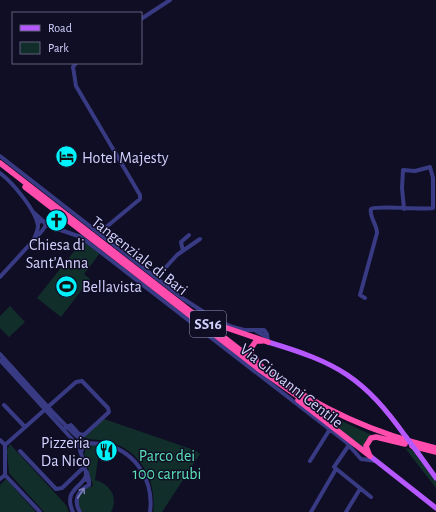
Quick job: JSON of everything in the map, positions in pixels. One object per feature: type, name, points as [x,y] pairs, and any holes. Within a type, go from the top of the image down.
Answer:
[{"type":"highway","name":"Tangenziale di Bari","points":[[0,163],[270,373],[306,397],[349,420],[385,434],[436,448]]},
{"type":"highway","name":"Tangenziale di Bari","points":[[0,167],[279,384],[330,414],[368,431],[405,444],[436,452]]},
{"type":"highway","name":"SS16","points":[[185,306],[224,327],[268,340]]},
{"type":"highway","points":[[268,340],[256,341],[251,346],[251,351],[254,357],[267,368],[270,373]]},
{"type":"highway","points":[[279,384],[370,456]]},
{"type":"highway","points":[[370,456],[366,446],[371,438],[405,444]]},
{"type":"main road","points":[[268,340],[313,356],[350,375],[380,402],[436,478]]},
{"type":"main road","points":[[370,456],[436,508]]},
{"type":"street","points":[[142,18],[170,0]]},
{"type":"street","points":[[75,64],[73,67],[76,86],[140,195],[140,198],[99,233]]},
{"type":"street","points":[[0,156],[182,298],[216,320],[244,330],[264,330],[268,340]]},
{"type":"street","points":[[365,298],[360,295],[377,233],[376,226],[370,213],[371,209],[377,207],[404,209],[432,208],[432,168],[415,171],[403,170],[402,188],[404,209]]},
{"type":"street","points":[[0,173],[16,187],[38,225],[33,240]]},
{"type":"street","points":[[29,208],[44,225]]},
{"type":"street","points":[[38,225],[39,222],[44,225]]},
{"type":"street","name":"Via Giovanni Gentile","points":[[38,225],[40,229],[44,225],[81,236],[330,429],[364,460]]},
{"type":"street","points":[[0,277],[33,240],[44,225]]},
{"type":"street","points":[[183,251],[181,242],[189,235]]},
{"type":"street","points":[[156,278],[183,251],[200,239]]},
{"type":"street","points":[[0,354],[4,362],[60,423],[82,442],[111,446],[121,450],[135,461],[144,473],[149,487],[150,512]]},
{"type":"street","points":[[5,445],[80,380],[84,382],[108,408],[107,414],[84,435],[79,434],[71,425],[66,429]]},
{"type":"street","points":[[4,405],[25,427]]},
{"type":"street","points":[[66,429],[81,448],[86,480]]},
{"type":"street","points":[[310,461],[330,429]]},
{"type":"street","points":[[0,440],[5,445],[5,474],[40,512]]},
{"type":"street","points":[[81,448],[86,443]]},
{"type":"street","points":[[311,512],[336,469],[334,468],[349,445]]},
{"type":"street","points":[[80,512],[76,503],[78,495],[82,489],[89,484],[86,480],[81,448]]},
{"type":"street","points":[[20,451],[56,489],[62,488],[84,467]]},
{"type":"street","points":[[364,460],[370,456]]},
{"type":"street","points":[[364,460],[376,461]]},
{"type":"street","points":[[336,469],[371,497]]},
{"type":"street","points":[[0,479],[5,474]]},
{"type":"street","points":[[73,512],[71,505],[72,493],[76,487],[86,480]]},
{"type":"street","points":[[346,512],[360,489]]},
{"type":"green space","name":"Bellavista","points":[[83,240],[100,253],[84,274],[90,279],[61,317],[37,298]]},
{"type":"green space","points":[[10,306],[25,322],[9,337],[0,328],[0,316]]},
{"type":"green space","points":[[305,404],[372,435],[365,441],[365,450]]},
{"type":"green space","name":"Parco dei 100 carrubi","points":[[104,419],[194,450],[200,454],[162,512],[153,512],[154,500],[152,489],[145,469],[138,460],[121,446],[107,441],[82,437]]},
{"type":"green space","points":[[10,444],[66,505],[69,512],[44,512],[9,473],[7,450]]},
{"type":"green space","points":[[89,445],[100,445],[95,480],[105,485],[112,492],[114,501],[111,512],[82,512],[80,508],[79,500],[82,492],[88,487],[93,486],[84,454]]},
{"type":"green space","points":[[405,448],[413,450],[436,482],[436,488]]},
{"type":"green space","points":[[6,479],[36,512],[0,512],[0,485]]},
{"type":"place","name":"Hotel Majesty","points":[[66,157]]},
{"type":"place","name":"Chiesa di Sant'Anna","points":[[57,220]]},
{"type":"place","name":"Bellavista","points":[[66,286]]},
{"type":"place","name":"Pizzeria Da Nico","points":[[106,451]]}]
